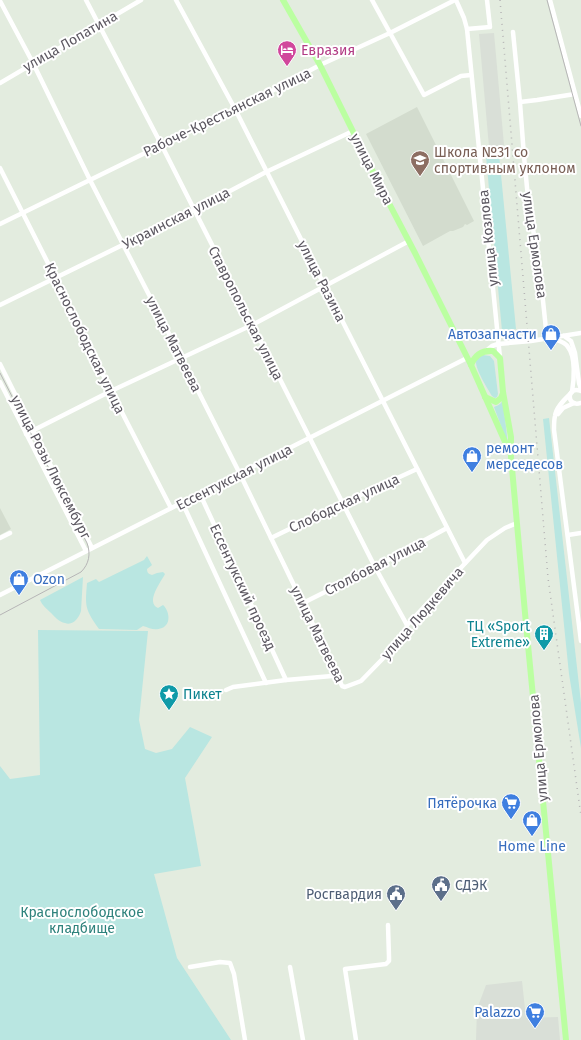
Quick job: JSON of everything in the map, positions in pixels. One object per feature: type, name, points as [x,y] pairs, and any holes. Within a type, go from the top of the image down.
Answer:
[{"type":"main road","name":"улица Мира","points":[[283,0],[320,65],[471,365],[511,457]]},
{"type":"main road","name":"улица Мира","points":[[458,339],[469,352],[475,354],[493,351],[500,358]]},
{"type":"main road","points":[[471,365],[474,359],[483,352]]},
{"type":"main road","points":[[500,358],[503,392],[511,437],[511,457]]},
{"type":"main road","points":[[485,397],[496,402],[501,398],[503,392]]},
{"type":"main road","name":"улица Ермолова","points":[[511,457],[566,1040]]},
{"type":"street","name":"Ставропольская улица","points":[[86,0],[161,144],[375,567],[407,625]]},
{"type":"street","name":"улица Лопатина","points":[[0,82],[141,0]]},
{"type":"street","name":"улица Разина","points":[[176,0],[235,109],[465,563]]},
{"type":"street","points":[[372,0],[424,95],[461,76],[472,75]]},
{"type":"street","name":"Рабоче-Крестьянская улица","points":[[0,224],[235,109],[320,65],[390,33],[455,0]]},
{"type":"street","name":"улица Козлова","points":[[455,0],[464,18],[467,29],[500,358]]},
{"type":"street","points":[[467,29],[490,27],[487,0]]},
{"type":"street","points":[[550,0],[581,116]]},
{"type":"street","name":"улица Матвеева","points":[[0,1],[240,474],[342,686],[345,687]]},
{"type":"street","name":"улица Ермолова","points":[[513,32],[527,184],[540,272],[546,339]]},
{"type":"street","points":[[520,102],[575,94]]},
{"type":"street","name":"Украинская улица","points":[[0,305],[194,210],[266,172],[353,131]]},
{"type":"street","name":"Краснослободская улица","points":[[0,168],[171,508]]},
{"type":"street","points":[[26,434],[111,391],[252,325],[409,242]]},
{"type":"street","points":[[483,352],[498,344],[531,341],[581,333]]},
{"type":"street","points":[[564,336],[572,341],[581,390],[577,389],[571,393],[556,412],[554,419],[554,430],[581,641]]},
{"type":"street","points":[[552,338],[567,345],[570,349],[574,373],[570,399],[574,403]]},
{"type":"street","name":"Ессентукская улица","points":[[0,595],[383,402],[467,358]]},
{"type":"street","name":"улица Розы Люксембург","points":[[0,364],[92,548]]},
{"type":"street","name":"улица Розы Люксембург","points":[[0,382],[86,552]]},
{"type":"street","points":[[554,419],[563,408],[574,403],[581,403]]},
{"type":"street","name":"Слободская улица","points":[[271,538],[417,469]]},
{"type":"street","name":"Ессентукский проезд","points":[[200,494],[286,680]]},
{"type":"street","points":[[182,502],[266,683]]},
{"type":"street","name":"улица Людкевича","points":[[345,687],[362,681],[400,642],[406,633],[407,625],[487,540],[505,528],[517,523]]},
{"type":"street","name":"Столбовая улица","points":[[303,603],[375,567],[447,528]]},
{"type":"street","points":[[0,538],[10,533]]},
{"type":"street","points":[[568,535],[581,534]]},
{"type":"street","points":[[226,690],[233,687],[332,676],[337,674]]},
{"type":"street","points":[[356,1040],[345,969],[386,964],[390,957],[388,925]]},
{"type":"street","points":[[190,967],[220,962],[230,963],[234,974],[245,1040]]},
{"type":"street","points":[[290,967],[303,1040]]},
{"type":"shaded area","points":[[494,33],[504,145],[489,147],[479,34]]},
{"type":"shaded area","name":"Школа №31 со спортивным уклоном","points":[[417,107],[474,221],[467,225],[465,224],[463,227],[450,231],[423,246],[366,134]]},
{"type":"shaded area","points":[[0,508],[11,529],[0,535]]},
{"type":"shaded area","points":[[522,981],[526,1018],[558,1017],[560,1040],[476,1040],[477,1009],[486,985]]},
{"type":"green space","points":[[499,154],[516,329],[502,331],[486,156]]},
{"type":"green space","points":[[483,355],[490,356],[494,361],[498,394],[495,398],[492,396],[485,384],[476,365],[477,359]]},
{"type":"green space","points":[[503,400],[508,445],[494,407],[500,404]]},
{"type":"green space","points":[[549,418],[581,703],[581,748],[569,674],[543,419]]},
{"type":"green space","points":[[147,556],[152,565],[147,569],[148,573],[152,575],[163,572],[165,574],[155,592],[153,601],[154,605],[158,608],[163,605],[167,610],[167,623],[162,628],[157,629],[143,626],[137,630],[99,629],[87,608],[87,583],[96,579],[99,582],[144,560]]},
{"type":"green space","points":[[83,577],[81,611],[75,621],[68,624],[55,617],[40,600]]},
{"type":"green space","name":"Краснослободское кладбище","points":[[38,630],[148,631],[139,720],[145,749],[156,753],[172,749],[190,727],[212,737],[185,778],[201,866],[154,874],[177,958],[231,1040],[0,1040],[0,766],[10,779],[40,775]]},
{"type":"tram line","points":[[547,0],[581,126]]},
{"type":"tram line","points":[[0,373],[87,543],[89,555],[86,566],[81,572],[0,615]]},
{"type":"railway","points":[[500,0],[548,578],[581,816]]},
{"type":"place","name":"Евразия","points":[[287,67]]},
{"type":"place","name":"Школа №31 со спортивным уклоном","points":[[420,177]]},
{"type":"place","name":"Автозапчасти","points":[[551,351]]},
{"type":"place","name":"ремонт мерседесов","points":[[472,473]]},
{"type":"place","name":"Ozon","points":[[19,596]]},
{"type":"place","name":"ТЦ «Sport Extreme»","points":[[544,651]]},
{"type":"place","name":"Пикет","points":[[169,711]]},
{"type":"place","name":"Пятёрочка","points":[[511,820]]},
{"type":"place","name":"Home Line","points":[[532,837]]},
{"type":"place","name":"СДЭК","points":[[441,902]]},
{"type":"place","name":"Росгвардия","points":[[396,911]]},
{"type":"place","name":"Palazzo","points":[[535,1029]]}]
